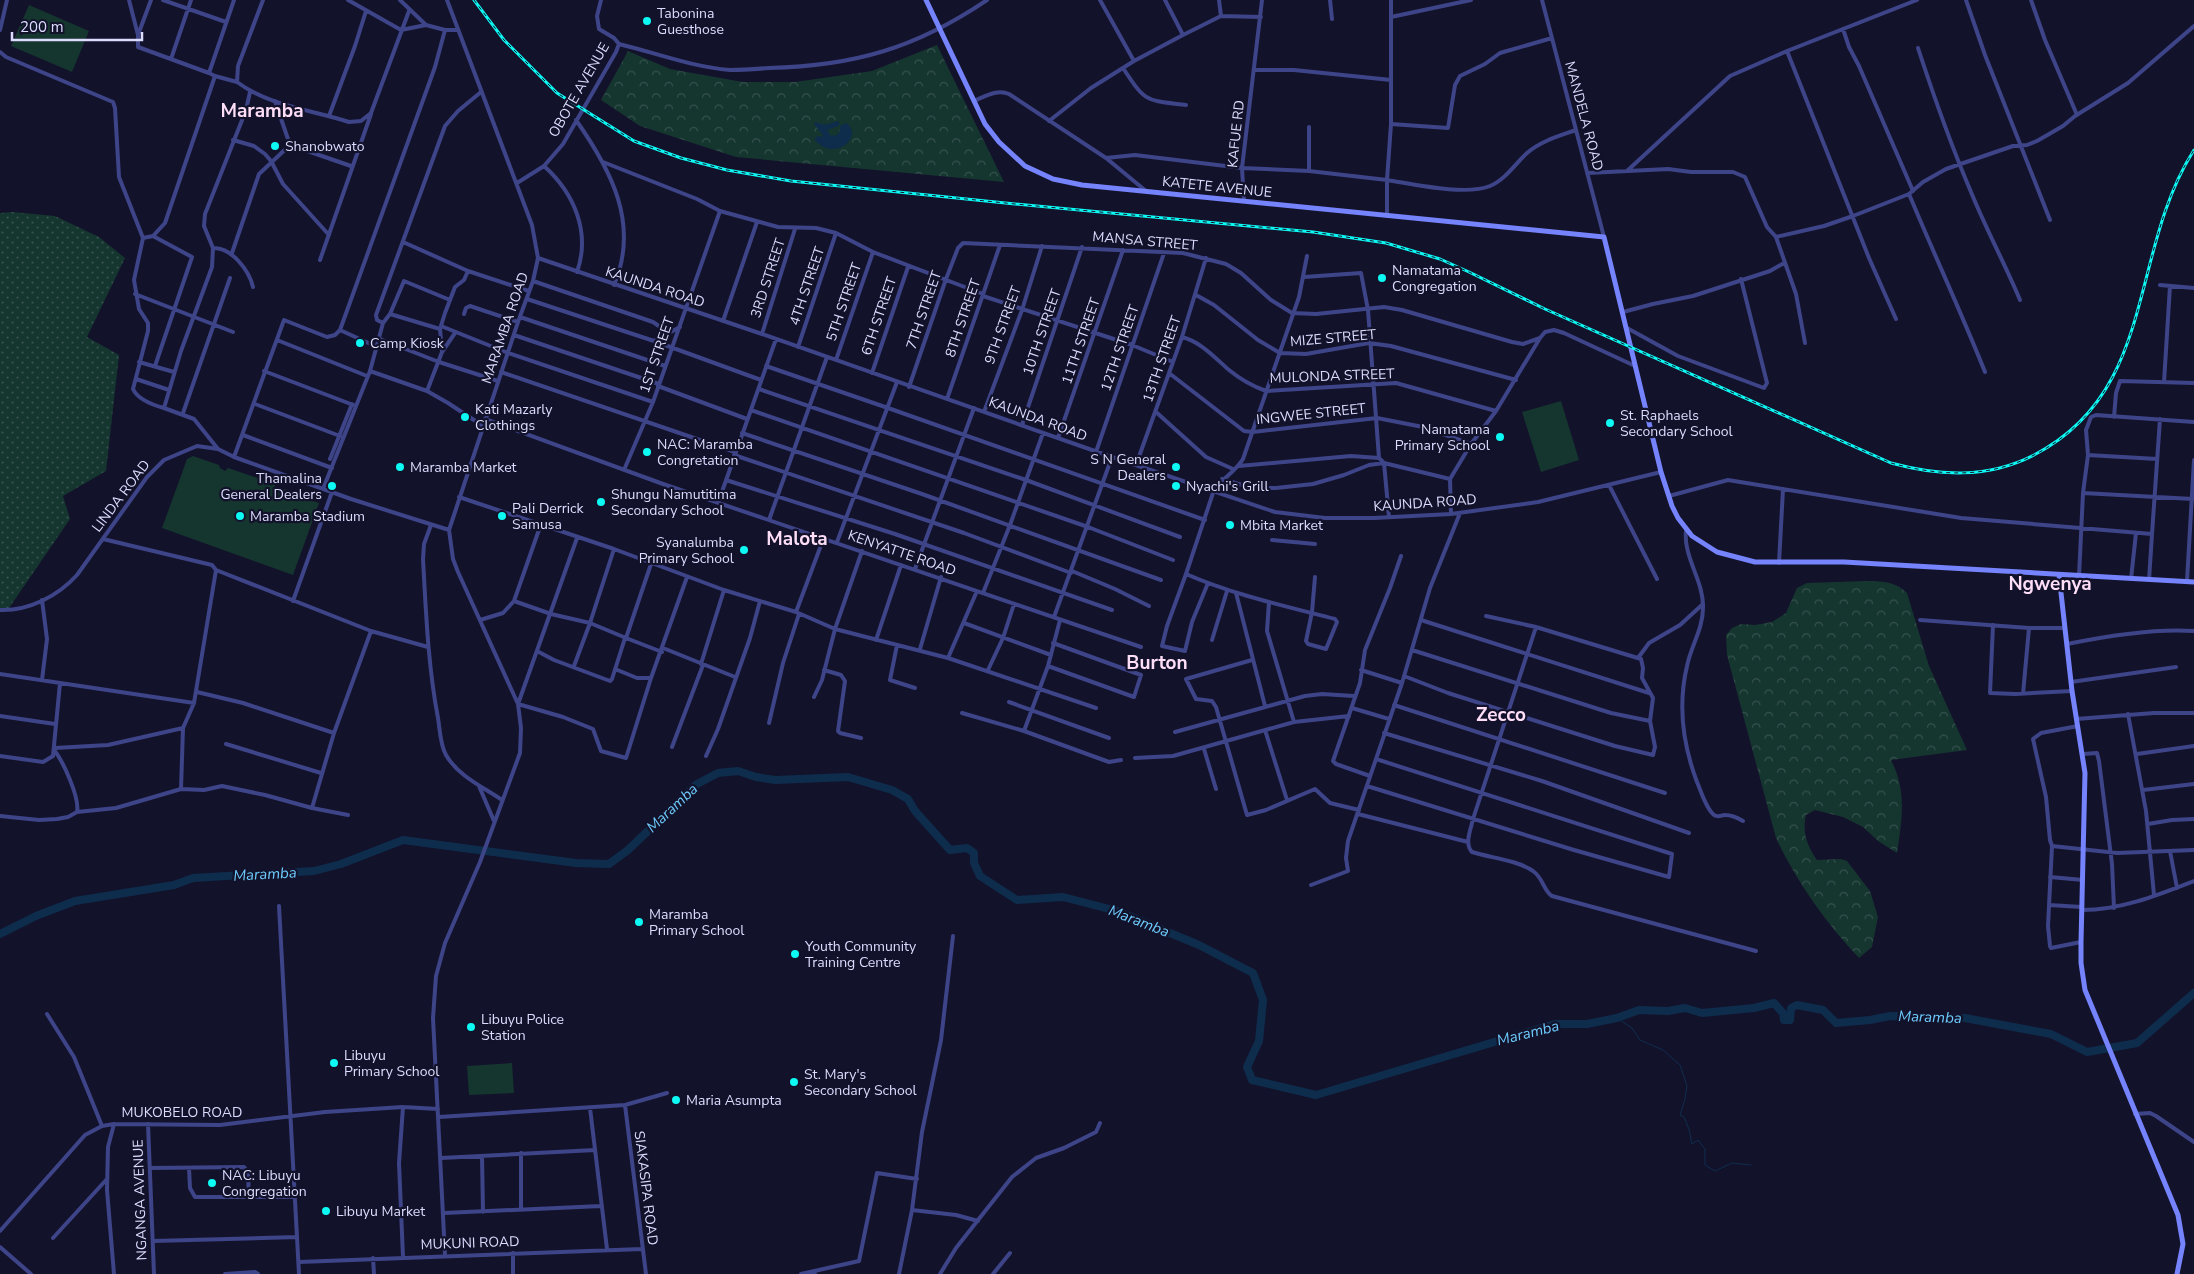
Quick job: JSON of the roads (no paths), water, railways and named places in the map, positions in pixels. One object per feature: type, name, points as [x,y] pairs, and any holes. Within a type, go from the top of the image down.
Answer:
[{"type":"street","points":[[0,30],[7,0]]},
{"type":"street","points":[[129,0],[138,35]]},
{"type":"street","points":[[151,0],[138,35],[137,44],[140,48],[215,76],[237,82],[250,92],[275,101],[349,122],[361,121],[372,113]]},
{"type":"street","points":[[163,0],[226,22]]},
{"type":"street","points":[[171,60],[191,0]]},
{"type":"street","points":[[209,73],[234,0]]},
{"type":"street","points":[[237,82],[238,66],[263,0]]},
{"type":"street","points":[[348,0],[401,30],[426,26],[445,30],[458,30]]},
{"type":"street","points":[[400,0],[426,26]]},
{"type":"street","name":"MARAMBA ROAD","points":[[445,1255],[432,1006],[436,976],[450,929],[480,862],[520,754],[521,728],[518,704],[453,559],[449,530],[485,419],[530,291],[538,258],[532,225],[447,0]]},
{"type":"street","name":"OBOTE AVENUE","points":[[517,183],[544,166],[563,144],[616,52],[619,44],[614,38],[599,29],[597,16],[600,0]]},
{"type":"street","name":"KATETE AVENUE","points":[[926,0],[985,124],[999,142],[1025,166],[1052,179],[1082,185],[1604,237]]},
{"type":"street","points":[[619,44],[684,62],[730,70],[792,68],[863,58],[884,52],[940,29],[987,0]]},
{"type":"street","points":[[1100,0],[1134,61]]},
{"type":"street","points":[[1165,0],[1183,35]]},
{"type":"street","points":[[1219,0],[1221,16]]},
{"type":"street","name":"KAFUE RD","points":[[1244,201],[1242,168],[1262,0]]},
{"type":"street","points":[[1330,0],[1332,19]]},
{"type":"street","points":[[1387,216],[1387,180],[1391,124],[1391,0]]},
{"type":"street","points":[[1391,17],[1471,0]]},
{"type":"street","name":"MANDELA ROAD","points":[[1542,0],[1604,237]]},
{"type":"street","points":[[1627,171],[1730,76],[1787,51],[1917,0]]},
{"type":"street","points":[[1966,0],[2050,220]]},
{"type":"street","points":[[2031,0],[2045,40],[2077,115]]},
{"type":"street","points":[[329,116],[366,11]]},
{"type":"street","points":[[320,260],[351,166],[409,11]]},
{"type":"street","points":[[1049,121],[1091,88],[1134,61],[1221,16],[1260,17]]},
{"type":"street","points":[[1776,237],[1824,226],[1853,216],[1911,192],[1934,175],[1960,164],[2037,141],[2128,83],[2194,26]]},
{"type":"street","points":[[1843,29],[1911,192],[1940,270],[1956,299],[1985,372]]},
{"type":"street","points":[[234,457],[255,404],[264,371],[284,320],[327,337],[335,335],[340,330],[435,67],[445,30]]},
{"type":"street","points":[[1391,124],[1448,128],[1455,85],[1460,76],[1485,64],[1500,53],[1552,38]]},
{"type":"street","points":[[1918,48],[1944,125],[2020,300]]},
{"type":"street","points":[[1787,51],[1869,258],[1896,319]]},
{"type":"street","points":[[0,52],[6,57],[113,102],[115,108],[119,177],[143,238],[135,269],[135,294],[141,315],[148,325],[133,390],[136,394],[164,408],[183,413],[198,422],[218,449]]},
{"type":"street","points":[[1123,68],[1139,93],[1151,100],[1186,105]]},
{"type":"street","points":[[1254,70],[1294,70],[1391,80]]},
{"type":"street","points":[[143,238],[153,236],[165,223],[215,76]]},
{"type":"street","points":[[974,101],[1003,91],[1106,158],[1146,191]]},
{"type":"street","points":[[164,408],[174,372],[212,267],[213,248],[204,226],[205,214],[246,110],[250,92]]},
{"type":"street","points":[[383,323],[377,320],[376,316],[445,126],[458,111],[481,92]]},
{"type":"street","points":[[275,101],[290,145]]},
{"type":"street","points":[[576,120],[603,162],[617,193],[624,221],[623,260],[614,285]]},
{"type":"street","points":[[1309,127],[1309,171]]},
{"type":"street","points":[[1106,158],[1135,155],[1242,168],[1309,171],[1450,189],[1490,186],[1507,174],[1527,153],[1539,144],[1576,130]]},
{"type":"street","points":[[233,140],[254,146],[271,161],[282,184],[329,234]]},
{"type":"street","points":[[290,145],[351,166]]},
{"type":"street","points":[[232,253],[258,174],[290,145]]},
{"type":"street","points":[[603,162],[698,199],[720,212],[757,222],[795,229],[816,228],[836,234],[908,267],[946,279],[1022,310],[1132,345],[1173,362]]},
{"type":"street","points":[[544,166],[558,178],[566,189],[580,220],[582,243],[577,272]]},
{"type":"street","points":[[1588,173],[1668,169],[1691,172],[1725,171],[1742,174],[1750,185],[1767,227],[1776,237],[1796,294],[1805,343]]},
{"type":"street","name":"1ST STREET","points":[[624,470],[653,402],[720,212]]},
{"type":"street","points":[[723,321],[757,222]]},
{"type":"street","name":"3RD STREET","points":[[762,334],[795,229]]},
{"type":"street","name":"4TH STREET","points":[[798,346],[836,234]]},
{"type":"street","points":[[153,236],[192,257],[155,366]]},
{"type":"street","points":[[1604,237],[1668,496],[1686,531],[1701,543],[1717,552],[1755,562],[1844,562],[2194,582]]},
{"type":"street","points":[[403,242],[468,271],[530,291]]},
{"type":"street","name":"MANSA STREET","points":[[964,243],[1183,253],[1226,264],[1241,273],[1271,300],[1292,314]]},
{"type":"street","name":"7TH STREET","points":[[910,387],[946,279],[958,248],[964,243]]},
{"type":"street","name":"8TH STREET","points":[[947,399],[1000,245]]},
{"type":"street","name":"9TH STREET","points":[[984,412],[1022,310],[1042,246]]},
{"type":"street","name":"10TH STREET","points":[[1022,425],[1082,247]]},
{"type":"street","points":[[213,248],[232,253],[252,280],[254,287]]},
{"type":"street","name":"11TH STREET","points":[[1058,438],[1123,250]]},
{"type":"street","name":"5TH STREET","points":[[836,360],[873,252]]},
{"type":"street","name":"12TH STREET","points":[[1096,452],[1164,252]]},
{"type":"street","points":[[1239,466],[1253,432],[1299,297],[1307,256]]},
{"type":"street","name":"KAUNDA ROAD","points":[[538,258],[798,346],[1096,452],[1275,512],[1325,518],[1451,514],[1538,502],[1662,472]]},
{"type":"street","name":"13TH STREET","points":[[1136,465],[1182,337],[1206,258]]},
{"type":"street","points":[[1623,312],[1694,296],[1770,271],[1784,263]]},
{"type":"street","name":"6TH STREET","points":[[872,373],[908,267]]},
{"type":"street","points":[[442,352],[441,328],[455,287],[464,280],[468,271]]},
{"type":"street","points":[[1304,277],[1361,273],[1368,310],[1379,458],[1384,463],[1389,517]]},
{"type":"street","points":[[183,413],[230,278]]},
{"type":"street","points":[[1627,328],[1678,356],[1764,388],[1767,383],[1741,279]]},
{"type":"street","points":[[533,281],[653,322],[669,333]]},
{"type":"street","points":[[330,459],[368,376],[383,323],[390,314],[404,282],[450,300]]},
{"type":"street","points":[[2160,285],[2194,288]]},
{"type":"street","points":[[2164,382],[2170,286]]},
{"type":"street","points":[[135,294],[233,332]]},
{"type":"street","name":"MIZE STREET","points":[[1196,295],[1214,305],[1258,340],[1280,353],[1306,354],[1370,343],[1410,351],[1516,380]]},
{"type":"street","points":[[527,299],[654,341],[761,380]]},
{"type":"street","points":[[464,314],[466,308],[470,306],[518,322]]},
{"type":"street","points":[[1292,314],[1392,308],[1523,344],[1540,338]]},
{"type":"street","points":[[390,314],[455,332],[508,353],[653,402]]},
{"type":"street","points":[[520,317],[665,366]]},
{"type":"street","points":[[654,341],[680,327]]},
{"type":"street","points":[[340,330],[377,347]]},
{"type":"street","points":[[1451,514],[1450,479],[1470,444],[1496,411],[1540,338],[1546,332],[1554,330],[1564,333],[1635,366]]},
{"type":"street","points":[[428,391],[442,352],[455,332]]},
{"type":"street","points":[[514,335],[658,385],[747,419]]},
{"type":"street","name":"MULONDA STREET","points":[[1182,337],[1200,345],[1252,386],[1266,391],[1374,382],[1396,382],[1496,411]]},
{"type":"street","points":[[380,339],[439,362],[498,381]]},
{"type":"street","points":[[718,503],[734,453],[776,339]]},
{"type":"street","points":[[277,340],[368,376]]},
{"type":"street","points":[[769,520],[803,429],[827,357]]},
{"type":"street","points":[[139,362],[174,372]]},
{"type":"street","points":[[766,366],[1205,520]]},
{"type":"street","points":[[370,370],[428,391],[483,426]]},
{"type":"street","points":[[264,371],[354,405]]},
{"type":"street","points":[[501,372],[1002,547],[1115,589],[1148,606]]},
{"type":"street","name":"INGWEE STREET","points":[[1169,373],[1244,431],[1253,432],[1376,418],[1423,428],[1470,444]]},
{"type":"street","points":[[136,379],[169,390]]},
{"type":"street","points":[[837,542],[897,382]]},
{"type":"street","points":[[2114,417],[2117,385],[2120,382],[2194,383]]},
{"type":"street","points":[[759,389],[1026,480],[1180,537]]},
{"type":"street","points":[[255,404],[340,436]]},
{"type":"street","points":[[323,489],[354,405]]},
{"type":"street","points":[[915,569],[974,408]]},
{"type":"street","points":[[751,410],[1017,504],[1088,527],[1173,560]]},
{"type":"street","points":[[1156,412],[1206,457],[1233,470]]},
{"type":"street","points":[[2079,576],[2083,493],[2088,455],[2086,430],[2088,420],[2096,415],[2194,422]]},
{"type":"street","name":"KENYATTE ROAD","points":[[485,419],[823,540],[837,542],[1142,647]]},
{"type":"street","points":[[2150,580],[2160,419]]},
{"type":"street","points":[[742,433],[940,500],[1161,580]]},
{"type":"street","points":[[983,593],[1002,547],[1043,433]]},
{"type":"street","points":[[243,435],[332,468]]},
{"type":"street","name":"LINDA ROAD","points":[[0,610],[22,608],[42,600],[70,582],[147,476],[164,460],[179,452],[197,446],[218,449],[234,457],[323,489],[449,530]]},
{"type":"street","points":[[2088,455],[2157,459]]},
{"type":"street","points":[[1208,583],[1192,622],[1184,651],[1162,646],[1166,626],[1186,574],[1214,490],[1222,479],[1239,466],[1351,456],[1379,458]]},
{"type":"street","points":[[1054,617],[1112,457]]},
{"type":"street","points":[[2187,581],[2194,460]]},
{"type":"street","points":[[1222,479],[1252,488],[1276,488],[1313,484],[1344,475],[1364,466],[1384,463],[1450,479]]},
{"type":"street","points":[[726,480],[924,544],[1112,610]]},
{"type":"street","points":[[1668,496],[1728,480],[1947,516],[2152,534]]},
{"type":"street","points":[[1609,485],[1658,579]]},
{"type":"street","points":[[1779,563],[1783,489]]},
{"type":"street","points":[[293,601],[332,492]]},
{"type":"street","points":[[2083,493],[2193,499]]},
{"type":"street","points":[[459,498],[542,524],[724,590],[798,613],[835,628],[876,640],[920,649],[988,670],[1096,708]]},
{"type":"street","points":[[1311,885],[1348,871],[1347,850],[1358,812],[1402,683],[1430,588],[1460,513]]},
{"type":"street","points":[[480,620],[503,612],[514,600],[542,524]]},
{"type":"street","points":[[431,525],[423,553],[428,647],[433,692],[446,754],[459,770],[479,786],[502,800]]},
{"type":"street","points":[[1686,531],[1686,546],[1704,604],[1703,619],[1690,654],[1684,680],[1683,735],[1695,776],[1713,814],[1719,817],[1729,815],[1743,821]]},
{"type":"street","points":[[2131,579],[2136,533]]},
{"type":"street","points":[[577,538],[518,704],[563,717],[593,729],[601,751],[626,758],[651,678],[687,576]]},
{"type":"street","points":[[103,539],[212,564],[216,570],[371,631],[428,647]]},
{"type":"street","points":[[768,723],[798,613],[823,540]]},
{"type":"street","points":[[1272,540],[1315,544]]},
{"type":"street","points":[[574,666],[614,549]]},
{"type":"street","points":[[814,697],[819,689],[835,628],[862,552]]},
{"type":"street","points":[[1370,776],[1333,762],[1360,683],[1365,650],[1401,556]]},
{"type":"street","points":[[537,651],[554,660],[610,681],[651,564]]},
{"type":"street","points":[[876,640],[901,565]]},
{"type":"street","points":[[180,789],[184,728],[197,692],[216,570]]},
{"type":"street","points":[[1186,574],[1227,591],[1312,612],[1337,621],[1326,649],[1307,642],[1312,612],[1315,577]]},
{"type":"street","points":[[2059,574],[2072,691],[2083,754],[2086,791],[2081,942],[2081,963],[2085,990],[2178,1215],[2183,1244],[2182,1257],[2177,1274]]},
{"type":"street","points":[[920,649],[941,577]]},
{"type":"street","points":[[672,746],[702,664],[724,590]]},
{"type":"street","points":[[948,658],[977,591]]},
{"type":"street","points":[[1212,640],[1227,591]]},
{"type":"street","points":[[1236,593],[1265,706]]},
{"type":"street","points":[[42,600],[47,639],[42,680]]},
{"type":"street","points":[[514,600],[551,614],[590,623],[625,638],[735,677]]},
{"type":"street","points":[[706,756],[718,729],[750,638],[760,601]]},
{"type":"street","points":[[1269,602],[1267,631],[1294,722]]},
{"type":"street","points":[[988,670],[1003,638],[1014,604]]},
{"type":"street","points":[[1638,658],[1656,638],[1680,625],[1704,604]]},
{"type":"street","points":[[1404,676],[1448,693],[1651,756],[1655,750],[1650,721],[1653,703],[1642,678],[1644,668],[1642,662],[1638,658],[1536,628],[1486,616]]},
{"type":"street","points":[[1024,731],[1048,666],[1060,620]]},
{"type":"street","points":[[1421,620],[1649,692]]},
{"type":"street","points":[[1920,620],[2029,628],[2065,628]]},
{"type":"street","points":[[964,623],[1051,655]]},
{"type":"street","points":[[1993,625],[1990,693],[2023,694],[2072,691]]},
{"type":"street","points":[[1536,628],[1509,712],[1498,737],[1473,819],[1468,842],[1472,852],[1532,871],[1542,880],[1546,890],[1552,896],[1756,950]]},
{"type":"street","points":[[2023,694],[2029,628]]},
{"type":"street","points":[[2067,644],[2111,636],[2182,630],[2194,631]]},
{"type":"street","points":[[312,808],[334,733],[371,631]]},
{"type":"street","points":[[1048,666],[1134,697],[1140,683],[1141,676],[1053,643]]},
{"type":"street","points":[[897,645],[890,680],[915,688]]},
{"type":"street","points":[[1412,650],[1612,713],[1650,721]]},
{"type":"street","points":[[1252,660],[1186,679],[1196,699],[1212,701],[1220,720],[1247,815],[1316,789],[1330,803],[1468,842]]},
{"type":"street","points":[[2071,682],[2176,667]]},
{"type":"street","points":[[615,669],[637,678],[651,678]]},
{"type":"street","points":[[824,670],[841,675],[845,681],[838,731],[840,734],[861,738]]},
{"type":"street","points":[[1361,670],[1402,683]]},
{"type":"street","points":[[0,674],[194,704]]},
{"type":"street","points":[[0,756],[43,762],[53,756],[60,683]]},
{"type":"street","points":[[197,692],[243,703],[334,733]]},
{"type":"street","points":[[1175,732],[1288,700],[1322,694],[1354,696]]},
{"type":"street","points":[[1009,702],[1108,738]]},
{"type":"street","points":[[1394,705],[1498,737],[1665,793]]},
{"type":"street","points":[[1352,708],[1389,719]]},
{"type":"street","points":[[2076,719],[2128,714],[2194,713]]},
{"type":"street","points":[[962,714],[1024,731],[1109,762],[1121,760]]},
{"type":"street","points":[[2128,714],[2137,754],[2148,824],[2154,895]]},
{"type":"street","points":[[0,716],[56,724]]},
{"type":"street","points":[[1136,758],[1174,756],[1294,722],[1349,716]]},
{"type":"street","points":[[2078,726],[2041,733],[2033,738],[2046,797],[2052,846],[2048,931],[2051,948],[2081,942]]},
{"type":"street","points":[[55,749],[108,745],[184,728]]},
{"type":"street","points":[[1265,730],[1287,800]]},
{"type":"street","points":[[1384,733],[1608,803],[1689,833]]},
{"type":"street","points":[[226,744],[321,773]]},
{"type":"street","points":[[2137,754],[2194,746]]},
{"type":"street","points":[[55,749],[76,800],[77,812]]},
{"type":"street","points":[[1204,749],[1216,789]]},
{"type":"street","points":[[2083,754],[2097,753],[2105,798],[2114,908]]},
{"type":"street","points":[[1367,786],[1669,877],[1672,854],[1482,794],[1376,758]]},
{"type":"street","points":[[2143,790],[2194,784]]},
{"type":"street","points":[[0,816],[39,820],[68,817],[77,812],[116,808],[180,789],[194,790],[222,786],[348,815]]},
{"type":"street","points":[[479,786],[494,821]]},
{"type":"street","points":[[2148,824],[2194,819]]},
{"type":"street","points":[[2052,846],[2110,852],[2194,850]]},
{"type":"street","points":[[2170,851],[2176,888]]},
{"type":"street","points":[[2050,877],[2083,880]]},
{"type":"street","points":[[2049,905],[2082,909],[2114,908],[2194,881]]},
{"type":"street","points":[[279,906],[299,1274]]},
{"type":"street","points":[[899,1274],[912,1210],[922,1132],[941,1040],[953,936]]},
{"type":"street","points":[[47,1014],[74,1057],[102,1126]]},
{"type":"street","points":[[439,1117],[625,1105],[667,1093]]},
{"type":"street","name":"SIAKASIPA ROAD","points":[[625,1105],[646,1274]]},
{"type":"street","points":[[403,1107],[399,1163],[403,1257]]},
{"type":"street","name":"MUKOBELO ROAD","points":[[0,1231],[80,1141],[102,1126],[114,1124],[220,1125],[325,1112],[403,1107],[438,1109]]},
{"type":"street","points":[[590,1108],[607,1249]]},
{"type":"street","points":[[2135,1114],[2150,1113],[2194,1142]]},
{"type":"street","points":[[940,1274],[956,1248],[1003,1188],[1027,1165],[1036,1158],[1086,1138],[1096,1132],[1100,1123]]},
{"type":"street","points":[[114,1124],[108,1147],[108,1179],[114,1274]]},
{"type":"street","name":"NGANGA AVENUE","points":[[148,1124],[154,1274]]},
{"type":"street","points":[[441,1158],[595,1150]]},
{"type":"street","points":[[521,1153],[521,1209]]},
{"type":"street","points":[[482,1156],[483,1212]]},
{"type":"street","points":[[150,1168],[244,1167],[248,1172],[249,1199]]},
{"type":"street","points":[[189,1168],[190,1188],[195,1197],[249,1199],[295,1197]]},
{"type":"street","points":[[802,1273],[859,1261],[878,1173],[917,1179]]},
{"type":"street","points":[[54,1238],[108,1179]]},
{"type":"street","points":[[444,1213],[601,1206]]},
{"type":"street","points":[[912,1210],[956,1215],[978,1221]]},
{"type":"street","points":[[153,1241],[297,1237]]},
{"type":"street","points":[[0,1247],[31,1274]]},
{"type":"street","name":"MUKUNI ROAD","points":[[299,1262],[642,1249]]},
{"type":"street","points":[[513,1253],[513,1274]]},
{"type":"street","points":[[993,1274],[1010,1253]]},
{"type":"street","points":[[373,1258],[374,1274]]},
{"type":"street","points":[[225,1274],[255,1272],[258,1274]]},
{"type":"street","points":[[810,1272],[815,1274]]},
{"type":"water","points":[[837,121],[840,123],[838,126],[827,130],[831,136],[837,135],[840,131],[840,126],[846,123],[851,128],[852,134],[845,145],[830,149],[822,146],[814,139],[818,136],[823,137],[814,124],[816,122],[826,124]]},
{"type":"waterway","name":"Maramba","points":[[0,934],[36,916],[75,901],[174,885],[193,878],[314,871],[341,864],[403,840],[576,863],[609,864],[628,850],[697,784],[718,773],[738,771],[756,777],[775,780],[848,777],[892,790],[908,799],[915,811],[950,850],[967,848],[974,853],[974,863],[980,876],[1017,900],[1063,897],[1117,911],[1199,945],[1253,973],[1263,1000],[1259,1041],[1247,1067],[1252,1080],[1316,1095],[1555,1024],[1587,1024],[1617,1018],[1639,1010],[1668,1011],[1685,1008],[1702,1013],[1754,1008],[1774,1003],[1783,1013],[1784,1020],[1790,1020],[1791,1008],[1797,1005],[1823,1010],[1836,1023],[1890,1016],[1965,1018],[2051,1034],[2087,1052],[2137,1043],[2194,993]]},
{"type":"waterway","points":[[1617,1018],[1632,1028],[1640,1040],[1663,1050],[1680,1065],[1687,1086],[1680,1115],[1684,1117],[1689,1129],[1692,1144],[1698,1140],[1705,1149],[1705,1165],[1715,1171],[1732,1163],[1751,1165]]},
{"type":"railway","points":[[474,0],[504,40],[557,93],[634,141],[681,158],[727,170],[791,181],[1313,232],[1386,243],[1440,259],[1545,309],[1891,463],[1945,473],[1981,472],[2016,463],[2034,455],[2074,428],[2102,395],[2122,358],[2173,190],[2194,150]]},
{"type":"place","name":"Tabonina Guesthose","points":[[647,21]]},
{"type":"place","name":"Shanobwato","points":[[275,146]]},
{"type":"place","name":"Namatama Congregation","points":[[1382,278]]},
{"type":"place","name":"Camp Kiosk","points":[[360,343]]},
{"type":"place","name":"Kati Mazarly Clothings","points":[[465,417]]},
{"type":"place","name":"St. Raphaels Secondary School","points":[[1610,423]]},
{"type":"place","name":"Namatama Primary School","points":[[1500,437]]},
{"type":"place","name":"NAC: Maramba Congretation","points":[[647,452]]},
{"type":"place","name":"Maramba Market","points":[[400,467]]},
{"type":"place","name":"S N General Dealers","points":[[1176,467]]},
{"type":"place","name":"Thamalina General Dealers","points":[[332,486]]},
{"type":"place","name":"Nyachi's Grill","points":[[1176,486]]},
{"type":"place","name":"Shungu Namutitima Secondary School","points":[[601,502]]},
{"type":"place","name":"Maramba Stadium","points":[[240,516]]},
{"type":"place","name":"Pali Derrick Samusa","points":[[502,516]]},
{"type":"place","name":"Mbita Market","points":[[1230,525]]},
{"type":"place","name":"Syanalumba Primary School","points":[[744,550]]},
{"type":"place","name":"Maramba Primary School","points":[[639,922]]},
{"type":"place","name":"Youth Community Training Centre","points":[[795,954]]},
{"type":"place","name":"Libuyu Police Station","points":[[471,1027]]},
{"type":"place","name":"Libuyu Primary School","points":[[334,1063]]},
{"type":"place","name":"St. Mary's Secondary School","points":[[794,1082]]},
{"type":"place","name":"Maria Asumpta","points":[[676,1100]]},
{"type":"place","name":"NAC: Libuyu Congregation","points":[[212,1183]]},
{"type":"place","name":"Libuyu Market","points":[[326,1211]]},
{"type":"district","name":"Maramba","points":[[262,111]]},
{"type":"district","name":"Malota","points":[[797,539]]},
{"type":"district","name":"Ngwenya","points":[[2050,584]]},
{"type":"district","name":"Burton","points":[[1157,663]]},
{"type":"district","name":"Zecco","points":[[1501,715]]}]
